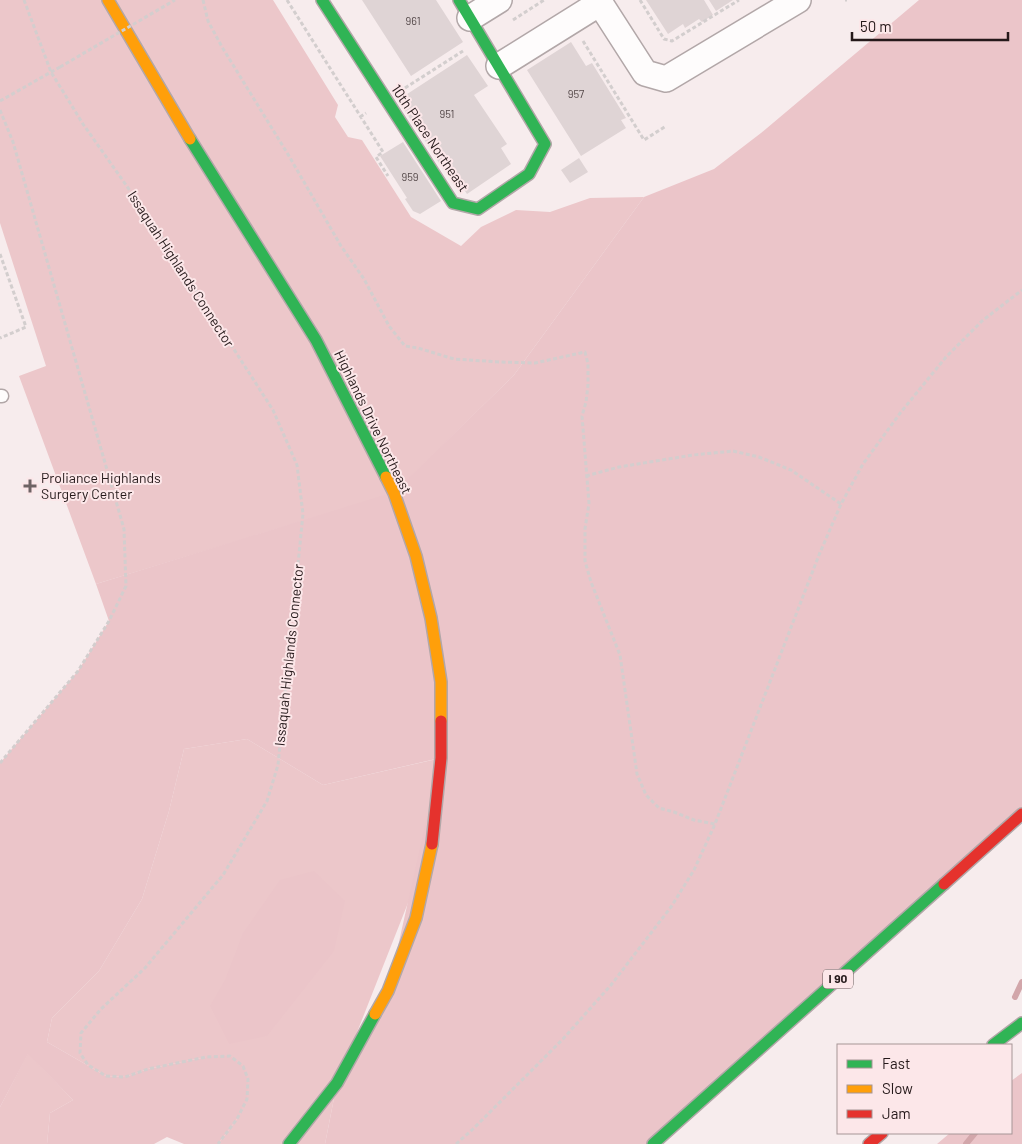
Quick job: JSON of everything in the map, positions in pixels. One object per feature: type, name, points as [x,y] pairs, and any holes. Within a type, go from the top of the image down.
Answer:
[{"type":"main road","name":"Highlands Drive Northeast","points":[[108,0],[175,116],[316,340],[394,492],[416,556],[432,627],[441,682],[441,758],[434,837],[416,918],[388,991],[337,1083],[289,1144]]},
{"type":"main road","name":"10th Place Northeast","points":[[322,0],[453,202],[478,209],[529,174],[545,144],[464,9]]},
{"type":"main road","name":"I 90","points":[[653,1144],[1022,814]]},
{"type":"main road","points":[[994,1044],[1022,1023]]},
{"type":"main road","points":[[869,1144],[881,1134]]},
{"type":"street","points":[[464,9],[499,0]]},
{"type":"street","points":[[499,66],[571,22],[599,2],[645,73],[666,79],[798,0]]},
{"type":"path","name":"Issaquah Highlands Connector","points":[[24,0],[51,72],[82,124],[150,219],[273,410],[297,465],[303,514],[278,765],[267,800],[222,875],[144,968],[101,1009],[81,1033],[80,1052],[88,1065],[106,1076],[126,1077],[148,1069],[206,1057],[230,1056],[243,1066],[248,1079],[247,1099],[237,1119],[218,1144]]},
{"type":"path","points":[[0,101],[175,0]]},
{"type":"path","points":[[203,0],[208,21],[222,47],[289,156],[341,246],[364,280],[389,326],[406,346],[454,359],[500,362],[535,363],[585,352],[588,364],[586,402],[582,416],[589,503],[585,529],[585,561],[591,582],[620,655],[637,774],[646,795],[659,808],[694,820],[715,824]]},
{"type":"path","points":[[286,0],[383,152],[376,157],[388,176]]},
{"type":"path","points":[[360,117],[544,0]]},
{"type":"path","points":[[640,0],[664,39],[672,41],[738,0]]},
{"type":"path","points":[[571,22],[644,140],[666,126]]},
{"type":"path","points":[[0,110],[14,142],[124,529],[126,586],[109,621],[78,671],[0,763]]},
{"type":"path","points":[[0,254],[26,327],[0,338]]},
{"type":"path","points":[[456,1144],[473,1130],[563,1039],[644,943],[671,907],[694,870],[715,824],[819,555],[841,504],[863,464],[901,412],[946,358],[982,321],[1022,290]]},
{"type":"path","points":[[586,476],[693,454],[733,451],[759,457],[791,470],[841,504]]},
{"type":"shaded area","points":[[0,0],[273,0],[338,105],[335,117],[348,137],[362,140],[411,217],[461,246],[481,227],[516,210],[550,212],[590,198],[644,197],[514,375],[394,493],[96,584],[19,376],[46,366],[0,223]]},
{"type":"shaded area","points":[[919,0],[1022,0],[1022,814],[647,1144],[325,1144],[337,1083],[388,991],[440,758],[323,785],[247,739],[184,749],[169,811],[142,899],[99,971],[52,1018],[47,1042],[106,1076],[125,1077],[148,1069],[206,1057],[230,1056],[243,1066],[248,1079],[247,1099],[237,1119],[218,1144],[184,1144],[167,1137],[154,1144],[47,1144],[50,1113],[73,1100],[28,1054],[0,1107],[0,763],[78,671],[109,621],[96,584],[394,492],[514,375],[644,197],[714,169],[761,133]]},
{"type":"shaded area","points":[[247,739],[323,785],[441,758],[434,837],[337,1083],[325,1144],[218,1144],[237,1119],[206,1057],[148,1069],[125,1077],[106,1076],[47,1042],[52,1018],[99,971],[142,899],[169,811],[184,749]]},
{"type":"shaded area","points":[[314,871],[345,901],[334,951],[267,1036],[229,1044],[210,1006],[225,980],[243,933],[280,880]]},
{"type":"shaded area","points":[[28,1053],[73,1100],[50,1113],[47,1144],[0,1144],[0,1107]]},
{"type":"shaded area","points":[[1022,1073],[1022,1144],[937,1144],[949,1134],[1012,1134],[1012,1080]]},
{"type":"building","points":[[362,0],[436,0],[463,42],[411,76]]},
{"type":"building","points":[[646,0],[704,0],[713,15],[702,22],[699,19],[685,28],[683,24],[668,34]]},
{"type":"building","points":[[709,0],[733,0],[716,11]]},
{"type":"building","points":[[571,42],[586,66],[592,63],[626,118],[621,120],[626,128],[581,156],[527,70]]},
{"type":"building","points":[[467,55],[488,86],[474,95],[507,144],[501,148],[511,164],[467,194],[449,167],[443,169],[422,136],[426,134],[422,128],[418,131],[398,100]]},
{"type":"building","points":[[403,142],[441,201],[420,214],[413,211],[405,199],[407,198],[380,156]]},
{"type":"building","points":[[579,158],[588,172],[570,183],[561,170]]},
{"type":"waterway","points":[[1015,997],[1022,982]]},
{"type":"waterway","points":[[966,1144],[974,1134]]},
{"type":"traffic: fast","points":[[322,0],[453,203],[478,209],[529,174],[545,144],[459,0]]},
{"type":"traffic: fast","points":[[190,139],[316,340],[386,477]]},
{"type":"traffic: fast","points":[[653,1144],[944,884]]},
{"type":"traffic: fast","points":[[289,1144],[337,1083],[375,1014]]},
{"type":"traffic: fast","points":[[994,1044],[1022,1023]]},
{"type":"traffic: slow","points":[[108,0],[190,139]]},
{"type":"traffic: slow","points":[[386,477],[394,493],[416,556],[431,618],[441,682],[441,721]]},
{"type":"traffic: slow","points":[[375,1014],[388,991],[416,918],[432,844]]},
{"type":"traffic: jam","points":[[432,844],[441,758],[441,721]]},
{"type":"traffic: jam","points":[[944,884],[1022,814]]},
{"type":"traffic: jam","points":[[869,1144],[881,1134]]},
{"type":"place","name":"Proliance Highlands Surgery Center","points":[[30,486]]}]
